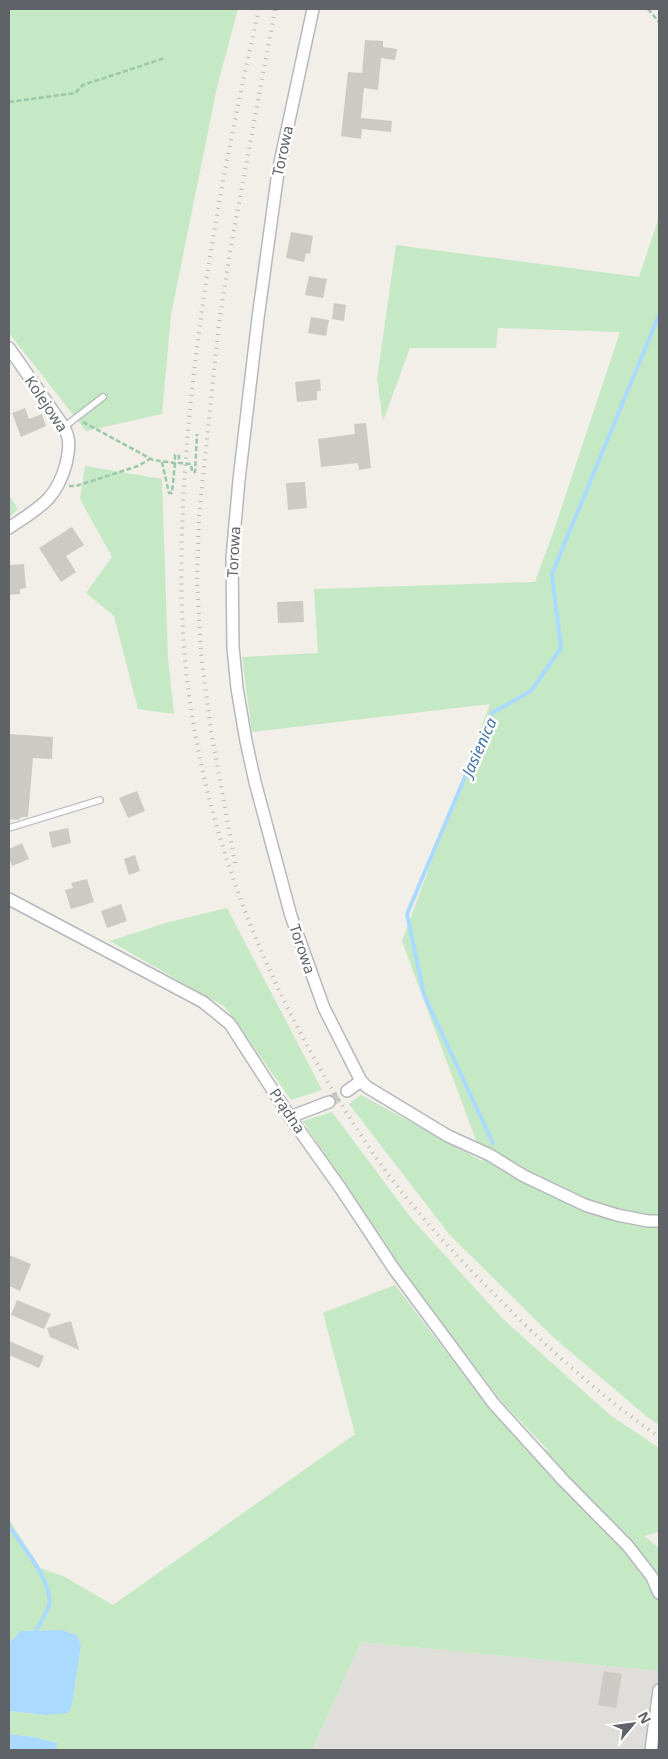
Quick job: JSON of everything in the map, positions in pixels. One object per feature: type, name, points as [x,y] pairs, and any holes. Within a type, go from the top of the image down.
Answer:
[{"type":"street","name":"Torowa","points":[[313,9],[278,172],[258,318],[232,558],[233,646],[237,688],[246,741],[291,916],[324,1008],[361,1081]]},
{"type":"street","name":"Kolejowa","points":[[9,348],[64,427],[70,442],[67,459],[54,494],[43,505],[9,528]]},
{"type":"street","name":"Prądna","points":[[9,899],[203,1002],[230,1024],[290,1117],[394,1269],[494,1404],[563,1480],[628,1546],[652,1577],[659,1593]]},
{"type":"street","points":[[347,1091],[361,1081],[367,1087],[448,1136],[490,1155],[524,1176],[585,1205],[617,1215],[648,1221],[659,1221]]},
{"type":"street","points":[[290,1117],[329,1102]]},
{"type":"street","points":[[651,1750],[659,1690]]},
{"type":"lane","points":[[64,427],[103,397]]},
{"type":"lane","points":[[9,828],[100,800]]},
{"type":"path","points":[[648,9],[659,22]]},
{"type":"path","points":[[9,102],[75,93],[83,85],[166,58]]},
{"type":"path","points":[[76,417],[150,459],[175,463]]},
{"type":"path","points":[[162,462],[169,493],[172,494],[176,455],[179,456],[179,463],[191,464],[192,472],[195,472],[197,434]]},
{"type":"path","points":[[58,487],[76,486],[138,466],[150,459]]},
{"type":"shaded area","points":[[361,1642],[659,1671],[659,1750],[312,1750]]},
{"type":"green space","points":[[9,9],[238,9],[217,87],[171,315],[162,414],[86,431],[9,333]]},
{"type":"green space","points":[[659,217],[659,1425],[552,1336],[449,1234],[349,1104],[361,1095],[484,1162],[402,941],[490,704],[252,732],[242,657],[318,653],[314,589],[535,582],[620,332],[498,328],[496,348],[410,348],[383,421],[377,379],[396,245],[639,277]]},
{"type":"green space","points":[[85,466],[162,479],[168,659],[174,714],[138,709],[114,616],[86,593],[112,557],[80,499]]},
{"type":"green space","points":[[9,495],[18,509],[9,518]]},
{"type":"green space","points":[[227,908],[322,1090],[291,1100],[225,1007],[110,941],[169,922]]},
{"type":"green space","points":[[332,1112],[411,1218],[502,1318],[610,1415],[659,1448],[659,1532],[644,1536],[659,1548],[659,1671],[361,1642],[312,1750],[55,1750],[58,1743],[34,1737],[9,1734],[9,1711],[45,1715],[72,1705],[81,1646],[77,1635],[62,1630],[21,1631],[9,1643],[9,1520],[40,1568],[63,1576],[113,1605],[355,1434],[323,1313],[395,1285],[492,1412],[551,1453],[502,1402],[399,1266],[303,1121]]},
{"type":"water","points":[[62,1630],[77,1635],[81,1646],[72,1705],[68,1713],[45,1715],[9,1711],[9,1643],[21,1631]]},
{"type":"water","points":[[9,1734],[34,1737],[58,1743],[55,1750],[9,1750]]},
{"type":"building","points":[[365,40],[383,41],[383,47],[397,49],[395,60],[381,58],[378,90],[364,88],[361,118],[392,121],[391,132],[362,129],[361,139],[341,136],[348,72],[362,73]]},
{"type":"building","points":[[291,232],[313,236],[310,254],[306,253],[304,262],[286,258]]},
{"type":"building","points":[[309,276],[327,279],[323,298],[305,295]]},
{"type":"building","points":[[334,303],[346,305],[344,321],[332,319]]},
{"type":"building","points":[[311,317],[329,320],[326,336],[308,333]]},
{"type":"building","points":[[320,379],[321,391],[317,391],[317,400],[297,402],[295,382]]},
{"type":"building","points":[[25,408],[29,419],[42,414],[46,426],[21,437],[12,413]]},
{"type":"building","points":[[366,423],[371,468],[359,470],[358,463],[321,467],[318,439],[355,434],[354,424]]},
{"type":"building","points":[[305,482],[307,508],[288,510],[286,483]]},
{"type":"building","points":[[72,527],[84,545],[66,556],[76,572],[61,582],[39,548]]},
{"type":"building","points":[[24,564],[26,588],[20,589],[20,594],[9,595],[9,565]]},
{"type":"building","points":[[303,601],[304,622],[278,623],[277,602]]},
{"type":"building","points":[[9,734],[53,737],[52,759],[33,758],[28,817],[21,817],[19,820],[9,819]]},
{"type":"building","points":[[137,791],[145,811],[128,818],[119,798]]},
{"type":"building","points":[[68,828],[71,843],[52,848],[49,832]]},
{"type":"building","points":[[22,843],[29,859],[12,866],[9,858],[9,849]]},
{"type":"building","points":[[135,855],[140,871],[129,875],[124,859]]},
{"type":"building","points":[[87,879],[94,902],[71,909],[65,890],[73,888],[71,883]]},
{"type":"building","points":[[121,904],[127,921],[107,928],[101,911]]},
{"type":"building","points":[[9,1255],[31,1264],[20,1291],[9,1286]]},
{"type":"building","points":[[17,1300],[51,1314],[44,1329],[11,1315]]},
{"type":"building","points":[[71,1321],[79,1350],[50,1337],[47,1328]]},
{"type":"building","points":[[9,1341],[44,1356],[39,1368],[9,1355]]},
{"type":"building","points":[[604,1671],[622,1674],[616,1708],[598,1705]]},
{"type":"waterway","name":"Jasienica","points":[[493,1143],[424,995],[407,914],[492,713],[531,691],[561,648],[552,574],[659,315]]},
{"type":"waterway","points":[[9,1526],[42,1575],[47,1586],[49,1606],[36,1630]]},
{"type":"tunnel","points":[[329,1102],[347,1091]]},
{"type":"railway","points":[[259,9],[217,213],[194,368],[184,480],[181,570],[185,660],[194,727],[208,792],[226,857],[248,920],[275,982],[305,1042],[375,1156],[405,1196],[438,1234],[507,1307],[580,1375],[659,1437]]},
{"type":"railway","points":[[235,863],[211,731],[201,654],[197,580],[199,516],[219,323],[230,252],[275,9]]}]
